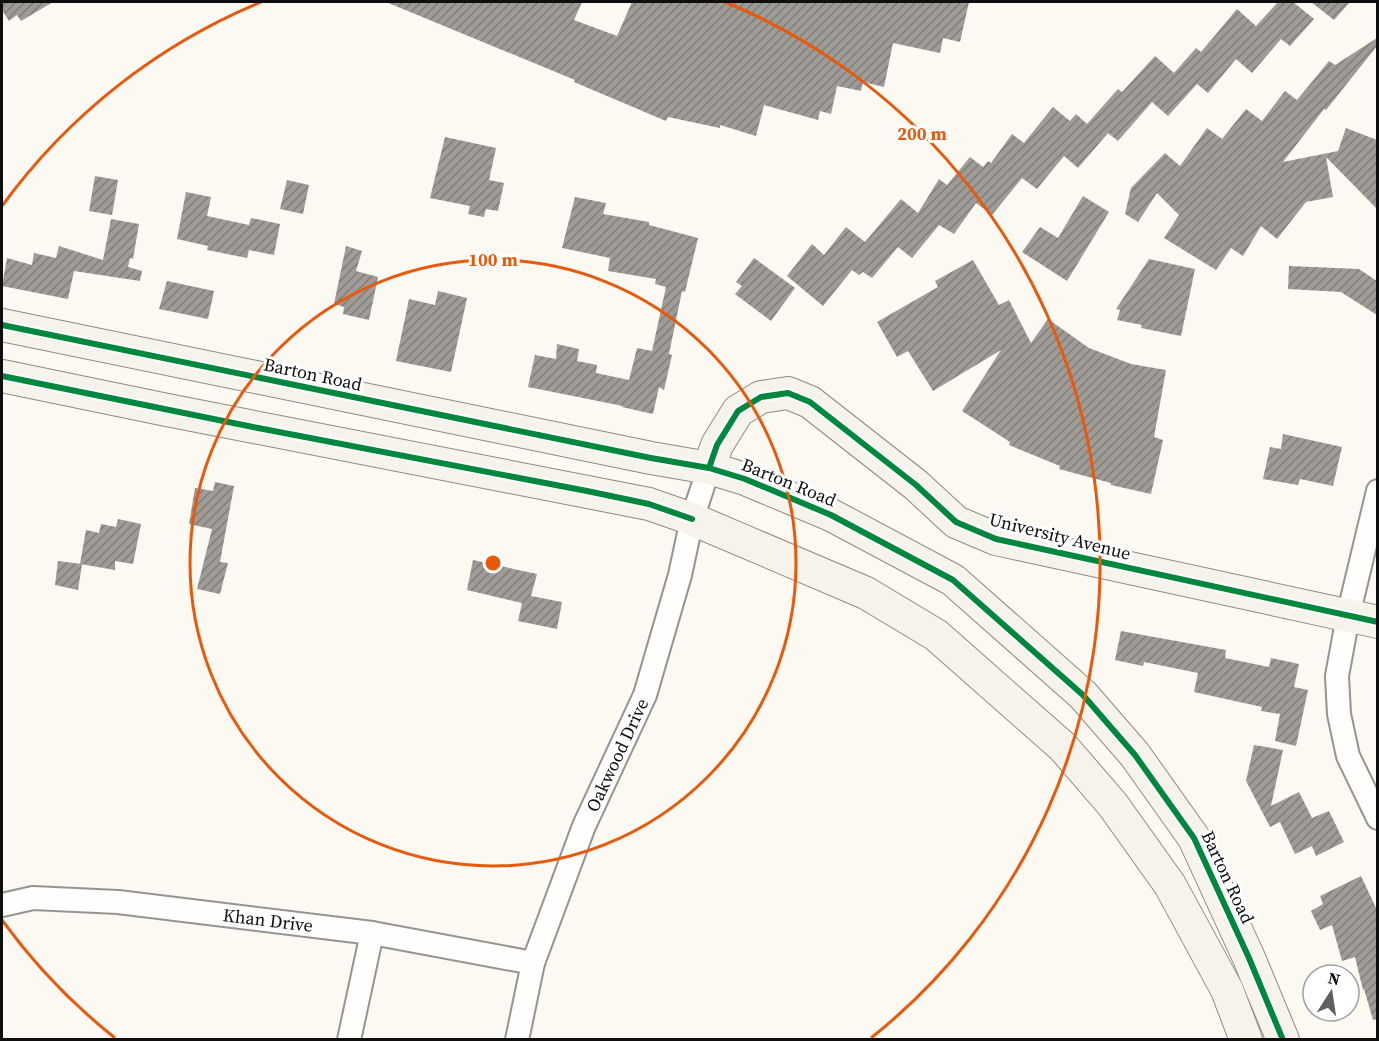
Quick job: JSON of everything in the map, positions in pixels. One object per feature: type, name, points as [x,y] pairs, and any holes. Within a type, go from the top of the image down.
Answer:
[{"type":"main road","name":"Barton Road","points":[[2,325],[709,468],[741,478],[831,516],[954,580],[1083,694],[1135,755],[1194,837],[1283,1040]]},
{"type":"main road","points":[[2,376],[649,504],[692,519],[866,593],[936,635],[1063,747],[1113,805],[1170,885],[1227,990],[1246,1040]]},
{"type":"main road","name":"University Avenue","points":[[709,468],[717,445],[738,411],[761,397],[788,393],[810,402],[916,485],[956,522],[996,539],[1363,619]]},
{"type":"street","name":"Oakwood Drive","points":[[517,1040],[532,963],[584,826],[645,695],[680,575],[692,519],[709,468]]},
{"type":"street","points":[[1377,491],[1363,619],[1336,676],[1339,714],[1348,756],[1377,818]]},
{"type":"street","name":"Khan Drive","points":[[2,904],[33,898],[118,902],[372,933],[532,963]]},
{"type":"street","points":[[349,1040],[372,933]]},
{"type":"building","points":[[2,2],[53,2],[21,21],[17,15],[9,21],[2,10]]},
{"type":"building","points":[[386,2],[582,2],[574,20],[617,36],[632,2],[969,2],[960,42],[943,38],[940,53],[893,43],[884,87],[863,82],[861,91],[837,86],[831,114],[820,111],[818,120],[764,105],[756,136],[720,125],[720,128],[668,117],[666,121],[574,82],[575,80]]},
{"type":"building","points":[[1278,2],[1293,2],[1314,19],[1290,46],[1281,39],[1252,73],[1236,59],[1208,93],[1197,84],[1168,116],[1152,102],[1118,141],[1108,133],[1078,168],[1064,156],[1037,189],[1022,178],[992,215],[976,203],[954,234],[939,225],[912,258],[898,247],[872,278],[863,272],[859,275],[852,270],[823,306],[787,276],[812,244],[824,255],[846,227],[865,242],[901,199],[918,213],[939,179],[947,185],[970,157],[983,167],[988,161],[991,163],[1012,134],[1024,143],[1053,107],[1070,121],[1076,114],[1087,124],[1118,89],[1122,92],[1155,56],[1174,73],[1196,48],[1201,52],[1237,9],[1256,26]]},
{"type":"building","points":[[1311,2],[1350,2],[1334,20]]},
{"type":"building","points":[[1377,38],[1377,46],[1283,162],[1338,151],[1346,128],[1377,140],[1377,209],[1326,157],[1333,197],[1306,202],[1277,239],[1261,226],[1243,256],[1231,248],[1216,270],[1164,238],[1179,215],[1157,193],[1138,222],[1125,214],[1131,188],[1165,153],[1180,166],[1207,128],[1222,139],[1246,109],[1262,121],[1285,91],[1297,100],[1329,61],[1335,65]]},
{"type":"building","points":[[445,137],[496,148],[489,180],[504,183],[498,211],[486,209],[484,217],[468,214],[470,206],[430,198]]},
{"type":"building","points":[[95,176],[118,180],[112,215],[89,211]]},
{"type":"building","points":[[287,180],[309,185],[303,214],[280,209]]},
{"type":"building","points":[[186,192],[211,197],[207,216],[249,225],[251,218],[280,224],[274,255],[249,250],[247,258],[207,250],[208,246],[177,239]]},
{"type":"building","points":[[1083,196],[1109,212],[1067,281],[1022,252],[1040,227],[1058,238]]},
{"type":"building","points":[[575,197],[606,203],[603,214],[649,222],[649,225],[698,238],[685,292],[682,291],[664,390],[659,387],[653,414],[528,387],[535,355],[556,359],[557,344],[579,349],[577,361],[597,365],[596,373],[629,380],[637,348],[652,351],[666,287],[655,284],[656,279],[608,271],[610,258],[562,248]]},
{"type":"building","points":[[111,219],[139,224],[133,259],[130,258],[128,267],[142,271],[140,281],[74,271],[68,299],[2,286],[7,258],[32,265],[34,253],[56,258],[59,246],[103,260]]},
{"type":"building","points":[[346,246],[362,251],[356,271],[378,277],[369,320],[343,314],[344,307],[334,304]]},
{"type":"building","points":[[754,258],[795,288],[771,321],[735,294],[742,286],[736,282]]},
{"type":"building","points":[[1149,259],[1195,269],[1181,336],[1141,328],[1142,325],[1117,320],[1120,310],[1116,309]]},
{"type":"building","points":[[973,260],[999,305],[1009,300],[1031,343],[1048,319],[1089,348],[1131,364],[1166,370],[1154,437],[1163,440],[1151,494],[1111,485],[1111,483],[1059,469],[1060,466],[1009,445],[1010,442],[962,411],[1001,350],[933,391],[908,351],[897,357],[877,322],[938,287],[935,281]]},
{"type":"building","points":[[1289,266],[1359,269],[1377,281],[1377,315],[1341,292],[1288,289]]},
{"type":"building","points":[[167,281],[214,291],[208,319],[159,309]]},
{"type":"building","points":[[438,291],[467,298],[451,372],[396,361],[409,299],[435,305]]},
{"type":"building","points":[[1283,434],[1342,447],[1333,486],[1300,479],[1298,485],[1263,479],[1270,447],[1281,449]]},
{"type":"building","points":[[215,482],[234,486],[220,562],[228,563],[220,594],[197,589],[212,529],[189,524],[195,488],[213,491]]},
{"type":"building","points":[[118,519],[141,524],[133,564],[115,561],[115,570],[80,564],[86,530],[99,533],[101,524],[116,527]]},
{"type":"building","points":[[473,560],[537,574],[531,596],[562,602],[557,629],[518,621],[522,603],[467,590]]},
{"type":"building","points":[[58,561],[82,564],[78,590],[55,585]]},
{"type":"building","points":[[1121,631],[1226,650],[1225,658],[1269,667],[1271,658],[1299,664],[1294,687],[1308,690],[1296,746],[1275,741],[1280,714],[1261,711],[1262,707],[1194,692],[1198,673],[1144,662],[1143,666],[1115,660]]},
{"type":"building","points":[[1254,745],[1283,750],[1271,806],[1299,792],[1312,818],[1329,811],[1344,842],[1316,856],[1312,846],[1295,854],[1280,822],[1270,827],[1246,781]]},
{"type":"building","points":[[1361,876],[1377,910],[1377,1019],[1373,1020],[1363,990],[1361,963],[1356,963],[1355,957],[1342,961],[1332,925],[1320,930],[1311,911],[1323,904],[1320,896]]},
{"type":"cycle path","points":[[2,325],[709,468],[745,479],[831,515],[953,580],[1083,695],[1135,755],[1194,838],[1249,958],[1283,1040]]},
{"type":"cycle path","points":[[2,376],[587,491],[649,504],[692,519]]},
{"type":"cycle path","points":[[709,468],[717,445],[738,411],[761,397],[788,393],[810,402],[916,485],[956,522],[996,539],[1378,622]]}]
